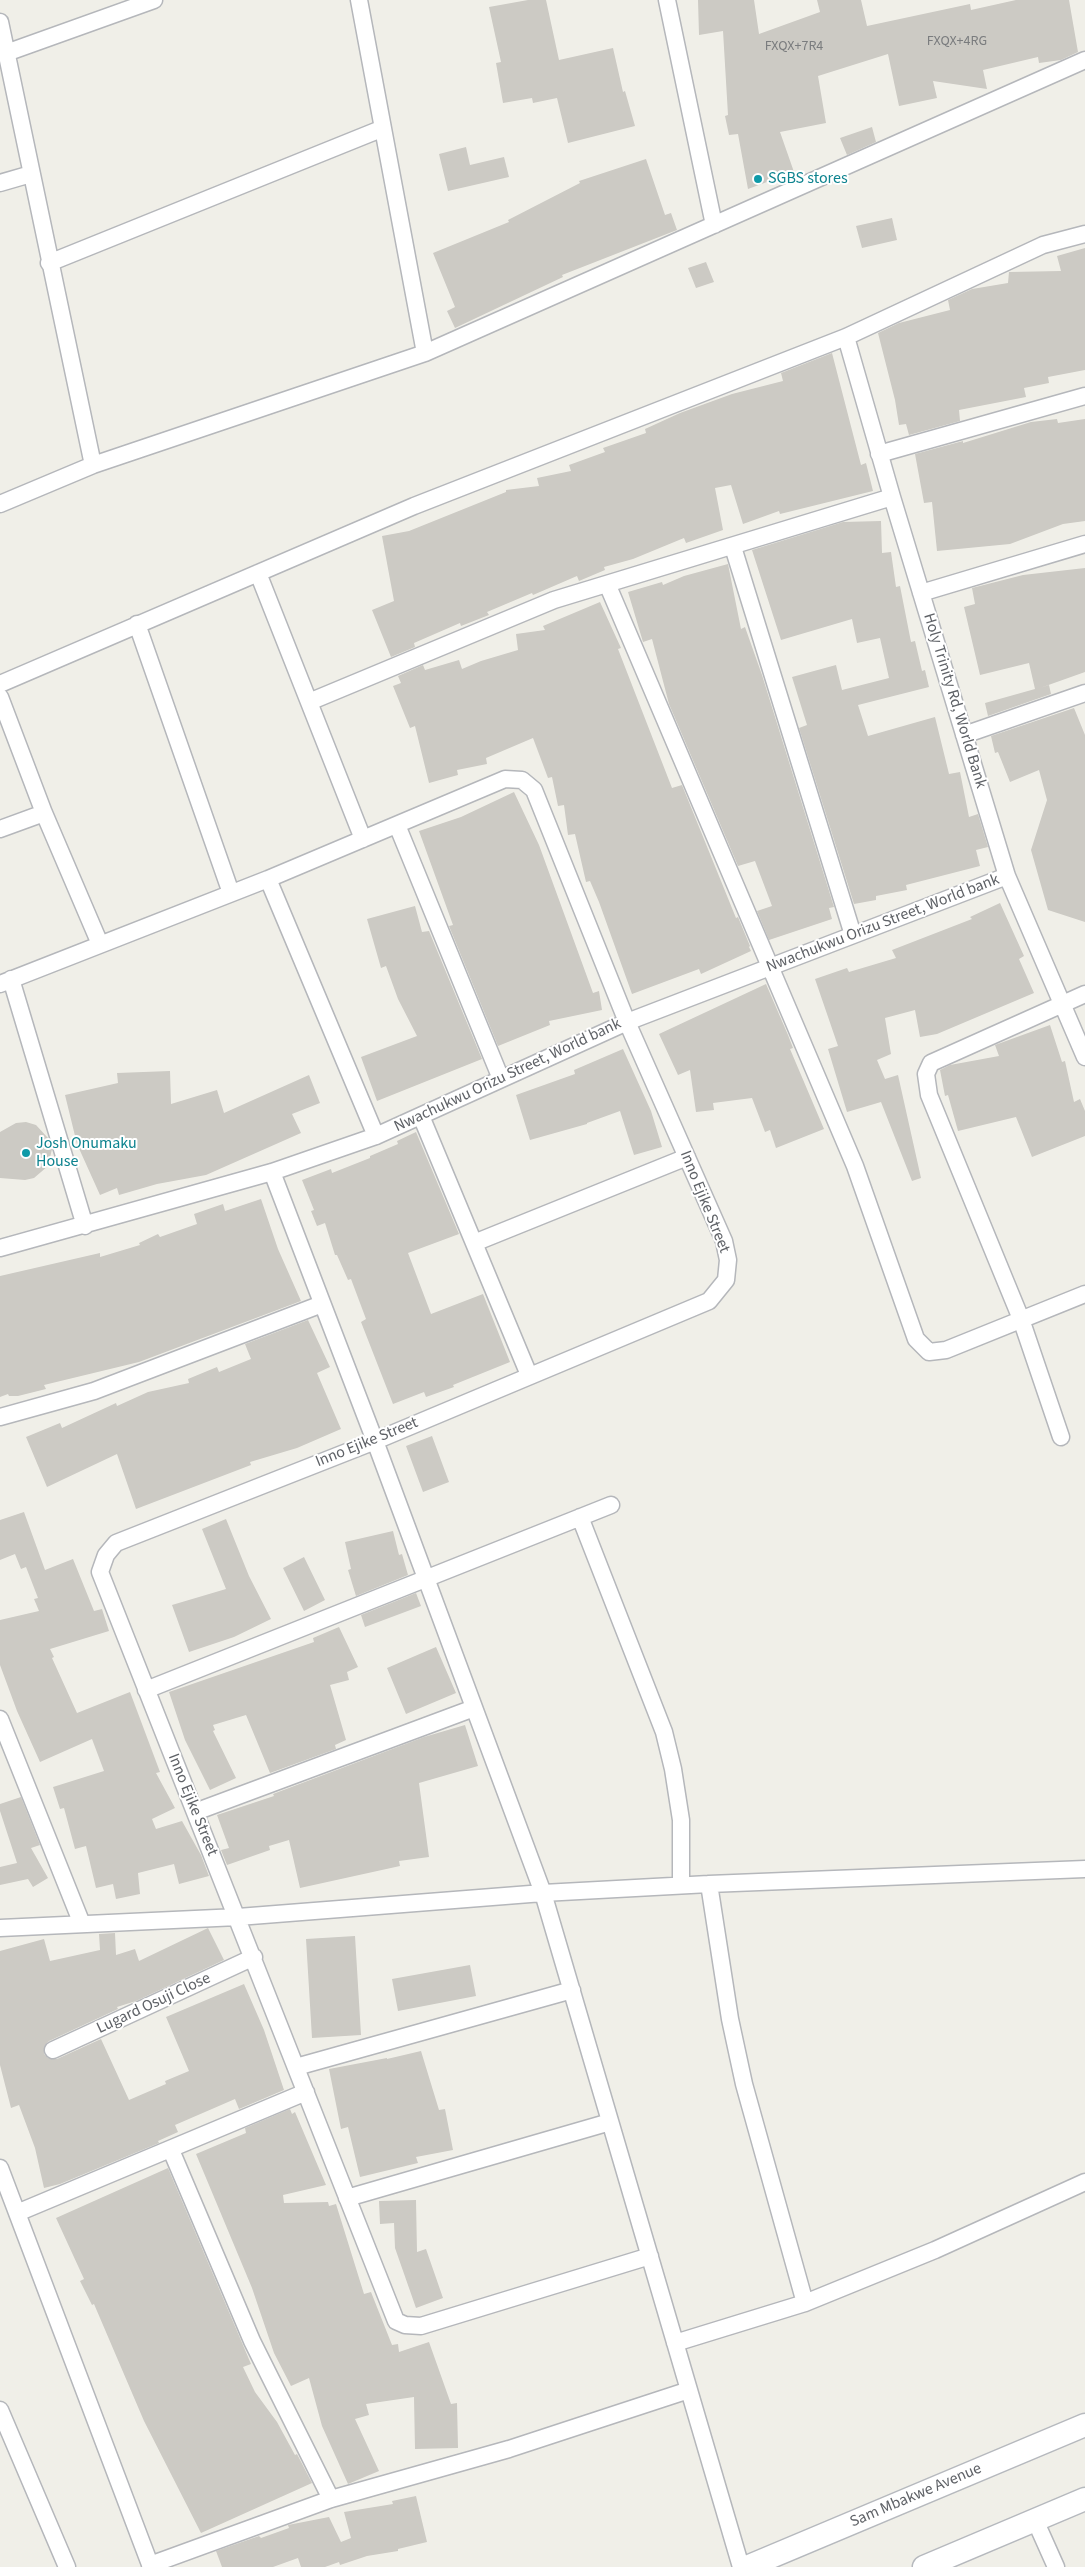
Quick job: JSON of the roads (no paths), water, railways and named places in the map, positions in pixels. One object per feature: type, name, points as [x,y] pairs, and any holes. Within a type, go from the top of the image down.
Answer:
[{"type":"main road","name":"Sam Mbakwe Avenue","points":[[747,2567],[1085,2425]]},
{"type":"main road","points":[[924,2567],[1085,2499]]},
{"type":"street","points":[[6,53],[154,0]]},
{"type":"street","points":[[359,0],[381,129],[425,353]]},
{"type":"street","points":[[666,0],[714,225]]},
{"type":"street","points":[[0,22],[49,263],[93,465]]},
{"type":"street","points":[[0,504],[93,465],[425,353],[1085,60]]},
{"type":"street","points":[[49,263],[381,129]]},
{"type":"street","points":[[0,183],[31,174]]},
{"type":"street","points":[[0,684],[414,506],[846,337],[1043,245],[1085,234]]},
{"type":"street","name":"Holy Trinity Rd, World Bank","points":[[846,337],[879,454],[1007,876],[1085,1057]]},
{"type":"street","points":[[879,454],[1085,396]]},
{"type":"street","points":[[309,702],[554,600],[608,586],[892,497]]},
{"type":"street","points":[[921,593],[1085,544]]},
{"type":"street","points":[[733,547],[853,935]]},
{"type":"street","points":[[258,572],[363,840]]},
{"type":"street","points":[[608,586],[855,1166],[916,1339],[929,1352],[946,1350],[1085,1294]]},
{"type":"street","points":[[137,624],[231,893]]},
{"type":"street","points":[[964,735],[1085,693]]},
{"type":"street","points":[[0,697],[44,813],[100,944]]},
{"type":"street","name":"Inno Ejike Street","points":[[6,981],[268,879],[505,779],[522,780],[534,790],[628,1022],[724,1241],[728,1260],[726,1280],[708,1301],[375,1440],[116,1543],[106,1556],[100,1572],[254,1957],[396,2321],[405,2325],[421,2326],[650,2256]]},
{"type":"street","points":[[0,829],[44,813]]},
{"type":"street","points":[[397,826],[501,1079]]},
{"type":"street","name":"Nwachukwu Orizu Street, World bank","points":[[0,1248],[85,1226],[272,1172],[376,1136],[628,1022],[1007,876]]},
{"type":"street","points":[[268,879],[376,1136]]},
{"type":"street","points":[[6,981],[85,1226]]},
{"type":"street","points":[[1061,1436],[1020,1319],[929,1095],[926,1074],[931,1063],[1085,994]]},
{"type":"street","points":[[421,1116],[529,1375]]},
{"type":"street","points":[[474,1243],[687,1157]]},
{"type":"street","points":[[272,1172],[375,1440],[543,1893],[741,2567]]},
{"type":"street","points":[[0,1417],[94,1391],[322,1304]]},
{"type":"street","points":[[146,1690],[611,1505]]},
{"type":"street","points":[[580,1517],[664,1732],[673,1769],[681,1820],[681,1885]]},
{"type":"street","points":[[195,1812],[474,1708]]},
{"type":"street","points":[[0,1719],[82,1924]]},
{"type":"street","points":[[0,1928],[238,1917],[543,1893],[681,1885],[1085,1869]]},
{"type":"street","points":[[709,1884],[730,2019],[744,2084],[805,2303]]},
{"type":"street","name":"Lugard Osuji Close","points":[[53,2050],[254,1957]]},
{"type":"street","points":[[296,2067],[572,1990]]},
{"type":"street","points":[[17,2213],[172,2150],[306,2092]]},
{"type":"street","points":[[347,2198],[610,2122]]},
{"type":"street","points":[[172,2150],[252,2341],[330,2499]]},
{"type":"street","points":[[0,2168],[151,2566],[330,2499],[509,2449],[689,2390]]},
{"type":"street","points":[[675,2343],[805,2303],[944,2246],[1085,2182]]},
{"type":"street","points":[[0,2410],[67,2567]]},
{"type":"street","points":[[1035,2520],[1056,2567]]},
{"type":"place","name":"SGBS stores","points":[[758,179]]},
{"type":"place","name":"Josh Onumaku House","points":[[26,1153]]}]
